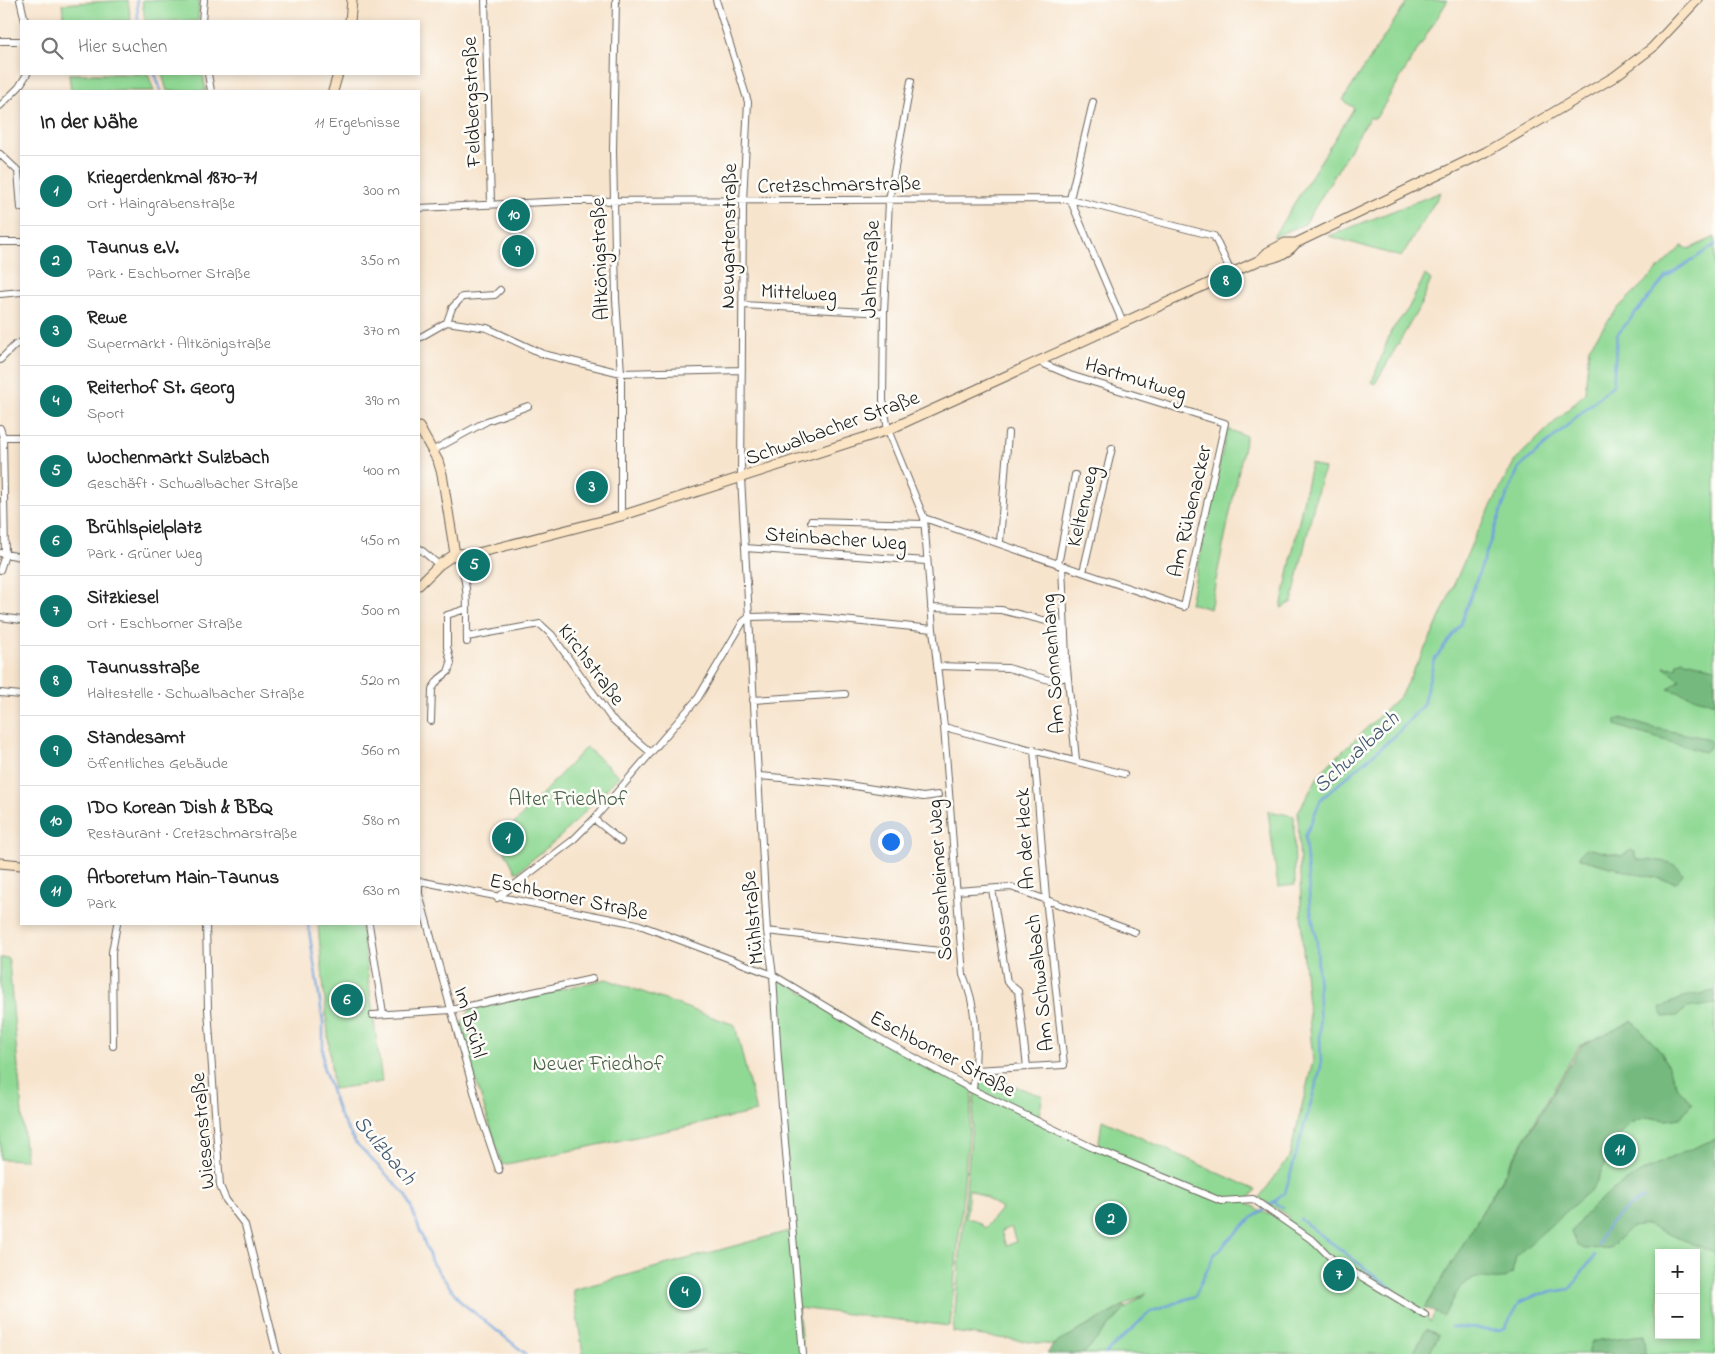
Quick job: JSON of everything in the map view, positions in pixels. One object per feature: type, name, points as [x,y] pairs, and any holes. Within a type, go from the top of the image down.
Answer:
[{"type":"street","points":[[20,0],[24,20]]},
{"type":"street","points":[[202,20],[204,0]]},
{"type":"street","points":[[350,20],[352,0]]},
{"type":"street","name":"Feldbergstraße","points":[[485,0],[491,203]]},
{"type":"street","name":"Altkönigstraße","points":[[616,0],[614,201],[616,299],[621,373],[621,516]]},
{"type":"street","name":"Neugartenstraße","points":[[716,0],[748,102],[743,201],[741,478]]},
{"type":"street","name":"Schwalbacher Straße","points":[[454,554],[478,553],[621,516],[888,430],[1260,260],[1268,252],[1285,243],[1300,241],[1486,152],[1606,82],[1652,48],[1697,0]]},
{"type":"street","points":[[0,41],[20,40]]},
{"type":"street","points":[[0,106],[19,87],[26,75]]},
{"type":"street","points":[[208,75],[210,90]]},
{"type":"street","points":[[333,90],[338,75]]},
{"type":"street","name":"Jahnstraße","points":[[888,430],[883,400],[884,313],[889,200],[911,81]]},
{"type":"street","points":[[1093,102],[1070,198],[1123,323]]},
{"type":"street","points":[[0,154],[18,171],[20,196]]},
{"type":"street","name":"Cretzschmarstraße","points":[[420,208],[491,203],[614,201],[1070,198],[1214,236],[1232,272]]},
{"type":"street","points":[[0,242],[20,242]]},
{"type":"street","points":[[447,322],[452,308],[462,296],[496,295],[500,290]]},
{"type":"street","points":[[0,294],[20,292]]},
{"type":"street","name":"Mittelweg","points":[[743,305],[884,313]]},
{"type":"street","points":[[420,337],[447,322],[488,328],[543,354],[621,373],[742,370]]},
{"type":"street","points":[[0,360],[20,342]]},
{"type":"street","name":"Hartmutweg","points":[[1039,362],[1063,372],[1225,423]]},
{"type":"street","points":[[432,450],[487,421],[528,406]]},
{"type":"street","name":"Am Rübenacker","points":[[1184,607],[1225,423]]},
{"type":"street","points":[[0,428],[3,437],[2,554],[0,570]]},
{"type":"street","points":[[420,430],[432,450],[444,483],[454,554],[462,568],[466,609],[447,615],[447,647],[451,663],[448,672],[439,679],[432,690],[432,721]]},
{"type":"street","name":"Sossenheimer Weg","points":[[888,430],[924,521],[926,561],[944,727],[963,975],[972,995],[977,1057],[973,1090]]},
{"type":"street","points":[[1000,542],[1008,433]]},
{"type":"street","points":[[3,437],[20,437]]},
{"type":"street","name":"Keltenweg","points":[[1083,572],[1112,448]]},
{"type":"street","name":"Keltenweg","points":[[1060,565],[1075,475]]},
{"type":"street","name":"Mühlstraße","points":[[741,478],[753,700],[760,776],[767,931],[773,975],[778,1059],[803,1354]]},
{"type":"street","points":[[811,521],[924,521]]},
{"type":"street","name":"Keltenweg","points":[[924,521],[1000,542],[1060,565],[1184,607]]},
{"type":"street","name":"Steinbacher Weg","points":[[745,548],[926,561]]},
{"type":"street","points":[[420,549],[439,565]]},
{"type":"street","points":[[2,554],[20,557]]},
{"type":"street","points":[[420,584],[439,565],[454,554]]},
{"type":"street","name":"Am Sonnenhang","points":[[1060,565],[1066,658],[1076,760]]},
{"type":"street","points":[[932,608],[1001,610],[1059,624],[1063,678],[1049,680],[1008,668],[937,666]]},
{"type":"street","name":"Kirchstraße","points":[[466,609],[467,639],[540,624],[552,634],[562,653],[582,674],[611,718],[651,753]]},
{"type":"street","points":[[498,898],[572,841],[594,819],[698,698],[743,622],[749,617],[802,616],[933,630]]},
{"type":"street","points":[[0,617],[20,620]]},
{"type":"street","points":[[0,694],[20,694]]},
{"type":"street","points":[[753,700],[845,694]]},
{"type":"street","points":[[944,727],[1124,774]]},
{"type":"street","name":"An der Heck","points":[[957,890],[1011,887],[1046,898],[1034,750]]},
{"type":"street","points":[[760,776],[836,783],[923,797],[938,795]]},
{"type":"street","points":[[594,819],[621,841]]},
{"type":"street","points":[[0,863],[20,865]]},
{"type":"street","name":"Eschborner Straße","points":[[420,881],[637,924],[773,975],[866,1031],[973,1090],[1091,1147],[1221,1201],[1253,1199],[1315,1242],[1332,1258],[1425,1315]]},
{"type":"street","points":[[992,889],[1007,982],[1018,991],[1027,1067]]},
{"type":"street","name":"Im Brühl","points":[[420,898],[481,1117],[499,1170]]},
{"type":"street","points":[[1046,898],[1134,932]]},
{"type":"street","name":"Am Schwalbach","points":[[975,1070],[1064,1065],[1046,898]]},
{"type":"street","points":[[113,1046],[112,952],[117,925]]},
{"type":"street","name":"Wiesenstraße","points":[[206,925],[208,1009],[220,1186],[226,1200],[245,1225],[277,1354]]},
{"type":"street","points":[[369,925],[383,1013]]},
{"type":"street","points":[[767,931],[901,948],[949,952]]},
{"type":"street","points":[[373,1015],[451,1010],[592,979]]},
{"type":"green space","points":[[128,0],[131,20],[64,20],[62,4]]},
{"type":"green space","points":[[142,0],[199,0],[198,20],[145,20]]},
{"type":"green space","points":[[1408,0],[1448,0],[1376,118],[1369,118],[1305,224],[1273,237],[1354,108],[1343,100]]},
{"type":"green space","points":[[69,75],[148,75],[154,90],[71,90]]},
{"type":"green space","points":[[162,75],[203,75],[206,90],[167,90]]},
{"type":"green space","points":[[1441,192],[1401,257],[1329,236]]},
{"type":"green space","points":[[1715,237],[1715,1354],[1083,1354],[1126,1308],[1146,1293],[1053,1345],[953,1332],[975,1091],[1098,1149],[1102,1120],[1256,1190],[1246,1202],[1269,1215],[1271,1213],[1289,1224],[1288,1216],[1259,1198],[1289,1158],[1313,1061],[1302,938],[1298,812],[1320,773],[1400,696],[1433,633],[1472,543],[1515,460],[1585,393],[1589,347],[1617,309],[1682,246],[1689,249]],"holes":[[[1625,1025],[1581,1047],[1430,1322],[1424,1311],[1579,1046]],[[969,1189],[985,1197],[1001,1209],[985,1228],[975,1220],[966,1218]],[[1011,1227],[1016,1242],[1006,1246],[1001,1231]]]},
{"type":"green space","points":[[1425,275],[1431,280],[1420,306],[1375,384],[1372,382],[1391,331],[1408,309]]},
{"type":"green space","points":[[1227,429],[1246,436],[1210,609],[1190,603]]},
{"type":"green space","points":[[1311,463],[1324,469],[1292,602],[1281,608]]},
{"type":"green space","points":[[1682,660],[1715,668],[1715,704],[1668,689],[1680,680],[1664,667],[1676,668],[1677,663]]},
{"type":"green space","points":[[1621,718],[1649,727],[1706,738],[1711,742],[1710,747],[1704,752],[1626,729],[1616,725],[1616,721]]},
{"type":"green space","name":"Alter Friedhof","points":[[586,747],[619,776],[561,836],[516,873],[497,836],[516,822]]},
{"type":"green space","points":[[1268,811],[1294,816],[1295,885],[1278,887]]},
{"type":"green space","points":[[1586,848],[1622,856],[1631,850],[1635,852],[1635,857],[1639,860],[1664,861],[1675,865],[1683,874],[1676,882],[1581,859],[1579,855]]},
{"type":"green space","points":[[318,925],[361,925],[382,1082],[333,1089]]},
{"type":"green space","points":[[0,958],[8,958],[9,962],[26,1160],[0,1159]]},
{"type":"green space","points":[[773,975],[973,1090],[950,1326],[798,1308],[803,1354],[686,1354],[704,1350],[681,1354],[583,1354],[573,1290],[789,1231],[795,1281]]},
{"type":"green space","name":"Neuer Friedhof","points":[[606,979],[735,1025],[756,1112],[502,1165],[459,1026],[470,1010]]},
{"type":"green space","points":[[1715,991],[1715,1004],[1687,1008],[1677,1016],[1664,1017],[1660,1008],[1683,997]]},
{"type":"green space","points":[[1632,1021],[1661,1051],[1678,1088],[1692,1103],[1680,1118],[1666,1120],[1645,1117],[1629,1124],[1618,1136],[1594,1187],[1516,1256],[1512,1274],[1502,1279],[1475,1278],[1470,1280],[1459,1290],[1443,1316],[1425,1308],[1581,1046]]},
{"type":"green space","points":[[979,1074],[1043,1096],[1038,1119],[979,1091]]},
{"type":"green space","points":[[1715,1139],[1715,1253],[1647,1225],[1631,1227],[1610,1248],[1585,1249],[1577,1245],[1572,1232],[1600,1200],[1636,1175]]},
{"type":"green space","points":[[1123,1306],[1126,1308],[1083,1354],[1047,1354],[1053,1345]]},
{"type":"green space","points":[[1426,1329],[1439,1335],[1429,1354],[1413,1354]]},
{"type":"green space","points":[[1644,1335],[1645,1354],[1589,1354],[1592,1341]]},
{"type":"waterway","name":"Sulzbach","points":[[137,0],[138,20]]},
{"type":"waterway","name":"Sulzbach","points":[[155,75],[161,90]]},
{"type":"waterway","name":"Schwalbach","points":[[1105,1354],[1150,1312],[1195,1296],[1214,1255],[1246,1223],[1285,1193],[1321,1067],[1317,943],[1310,906],[1305,837],[1321,799],[1396,735],[1423,705],[1434,660],[1460,626],[1504,503],[1519,468],[1613,385],[1617,335],[1665,278],[1715,245]]},
{"type":"waterway","name":"Sulzbach","points":[[308,925],[323,1021],[323,1066],[339,1114],[355,1142],[407,1196],[432,1263],[461,1302],[526,1354]]},
{"type":"waterway","points":[[1598,1245],[1610,1223],[1621,1212],[1643,1198]]},
{"type":"waterway","points":[[1274,1202],[1283,1208]]},
{"type":"waterway","points":[[1300,1219],[1394,1290]]},
{"type":"waterway","points":[[1451,1327],[1499,1330],[1505,1328],[1520,1302],[1540,1294],[1570,1289],[1595,1255]]},
{"type":"place","name":"IDO Korean Dish & BBQ","points":[[514,215]]},
{"type":"place","name":"Standesamt","points":[[518,251]]},
{"type":"place","name":"Taunusstraße","points":[[1226,281]]},
{"type":"place","name":"Rewe","points":[[592,487]]},
{"type":"place","name":"Wochenmarkt Sulzbach","points":[[474,565]]},
{"type":"place","name":"Kriegerdenkmal 1870-71","points":[[508,838]]},
{"type":"place","name":"Brühlspielplatz","points":[[347,1000]]},
{"type":"place","name":"Arboretum Main-Taunus","points":[[1620,1150]]},
{"type":"place","name":"Taunus e.V.","points":[[1111,1219]]},
{"type":"place","name":"Sitzkiesel","points":[[1339,1275]]},
{"type":"place","name":"Reiterhof St. Georg","points":[[685,1292]]}]
